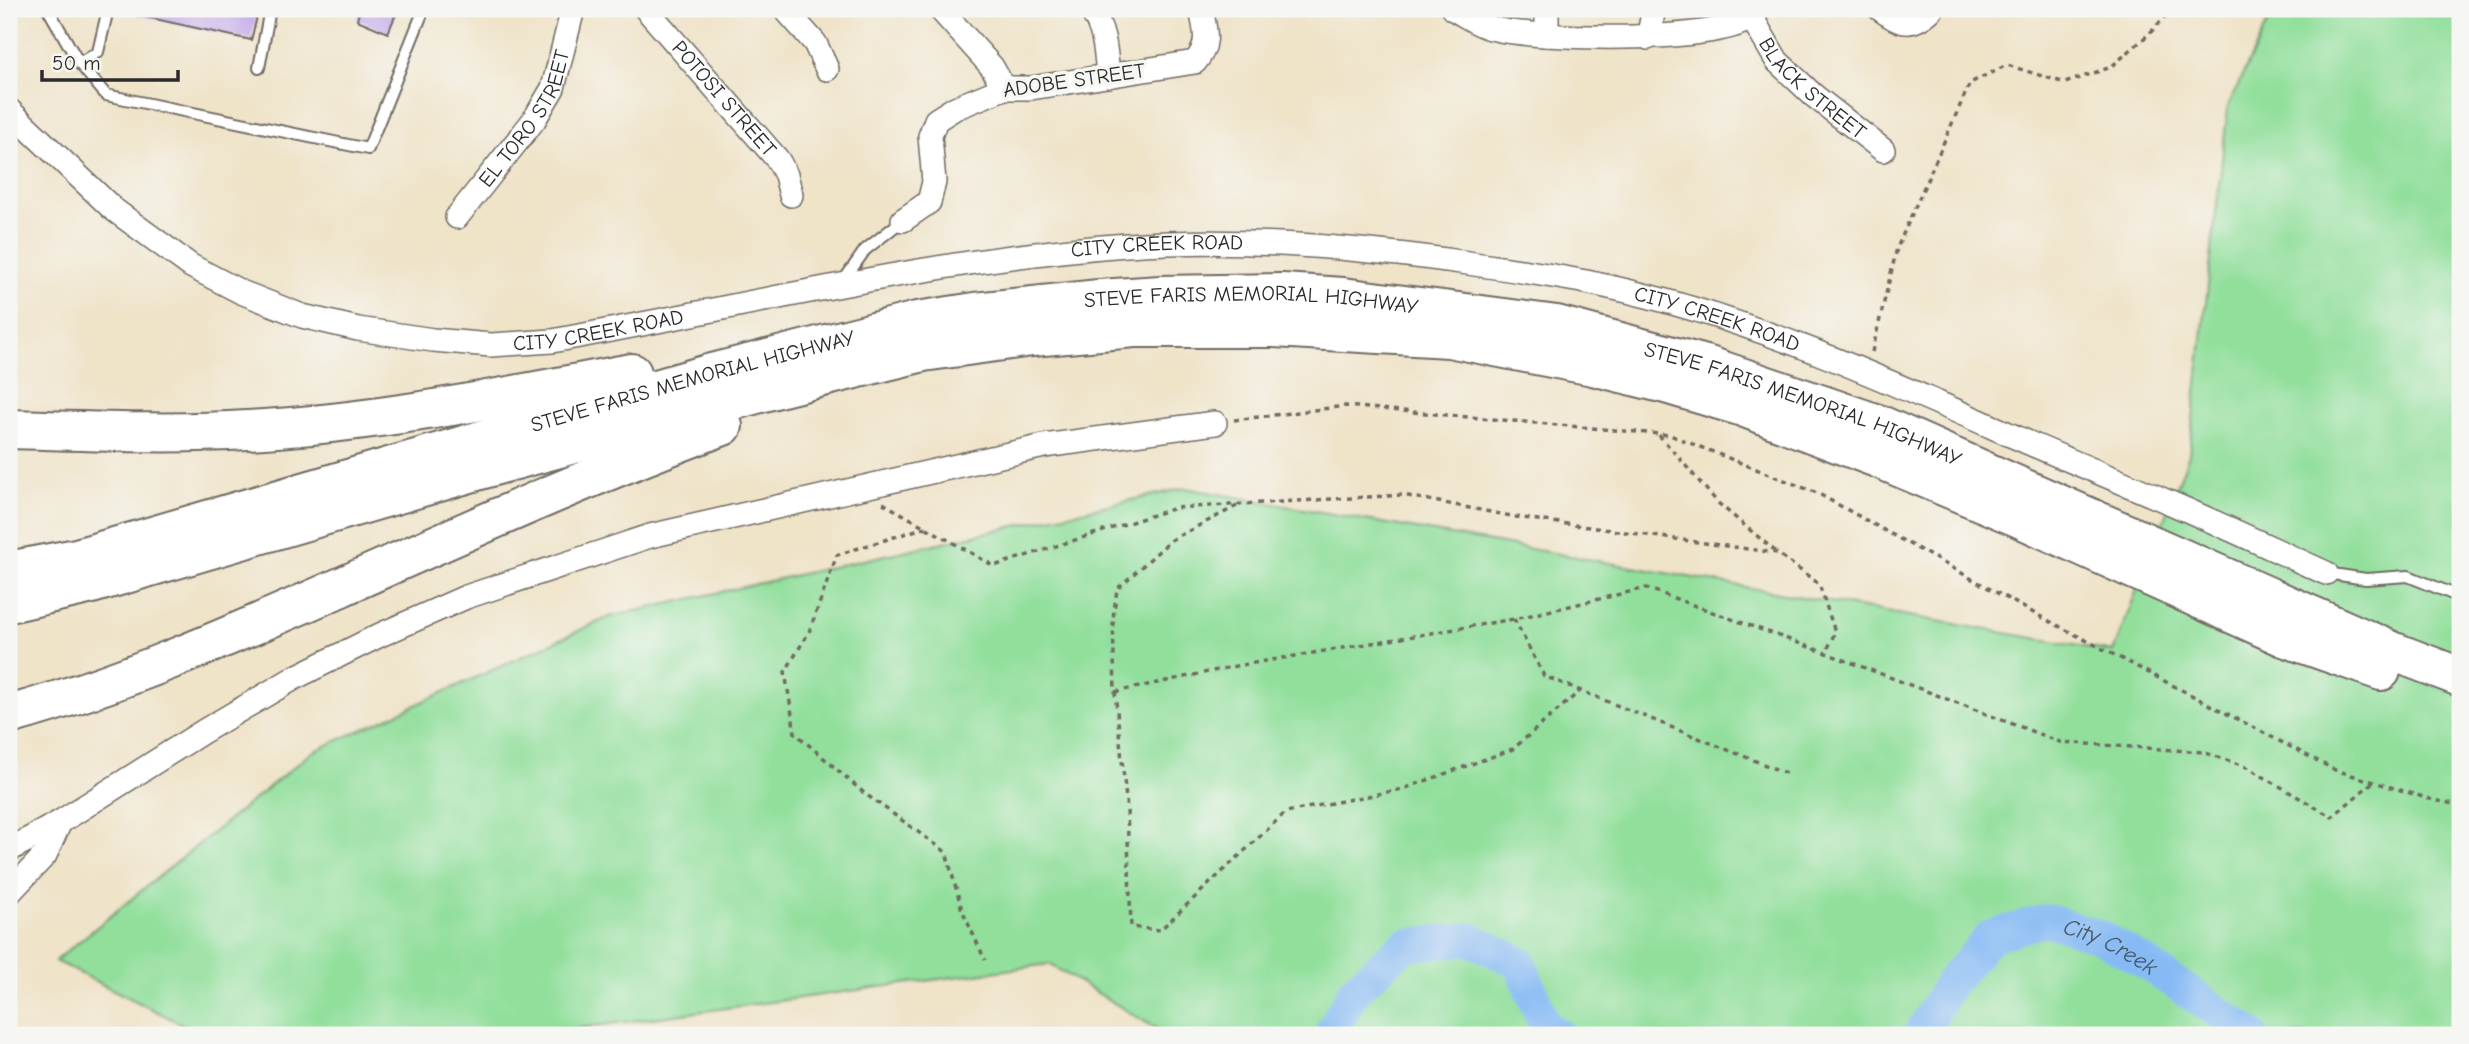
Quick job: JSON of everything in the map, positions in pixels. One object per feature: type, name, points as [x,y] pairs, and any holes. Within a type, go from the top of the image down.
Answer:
[{"type":"highway","name":"STEVE FARIS MEMORIAL HIGHWAY","points":[[9,571],[77,558],[708,374],[917,321],[1099,299],[1282,293],[1355,298],[1557,325],[1706,365],[1878,424],[2392,651],[2460,677]]},
{"type":"highway","points":[[9,429],[220,431],[329,423],[463,404],[917,321]]},
{"type":"highway","name":"STEVE FARIS MEMORIAL HIGHWAY","points":[[9,603],[88,585],[510,461],[833,373],[923,352],[1032,337],[1134,328],[1274,328],[1449,338],[1581,364],[1666,384],[1740,406],[1877,458],[2015,516],[2284,637],[2460,699]]},
{"type":"highway","points":[[9,715],[70,698],[211,644],[536,500],[735,422],[1032,337]]},
{"type":"street","name":"EL TORO STREET","points":[[457,218],[534,120],[553,88],[573,9]]},
{"type":"street","name":"POTOSI STREET","points":[[646,9],[778,160],[786,175],[791,195]]},
{"type":"street","points":[[785,9],[815,43],[827,69]]},
{"type":"street","points":[[940,9],[992,67],[1004,88]]},
{"type":"street","points":[[1090,9],[1096,16],[1105,40],[1108,76]]},
{"type":"street","name":"ADOBE STREET","points":[[903,220],[929,202],[934,181],[930,136],[936,120],[955,108],[1004,88],[1031,88],[1195,62],[1204,52],[1206,35],[1201,9]]},
{"type":"street","points":[[1453,9],[1490,28],[1546,35],[1648,38],[1725,27],[1755,13]]},
{"type":"street","points":[[1546,9],[1546,35]]},
{"type":"street","points":[[1648,38],[1654,9]]},
{"type":"street","points":[[1880,9],[1894,20],[1906,23],[1920,20],[1932,9]]},
{"type":"street","name":"BLACK STREET","points":[[1755,13],[1777,61],[1813,95],[1883,150]]},
{"type":"street","name":"CITY CREEK ROAD","points":[[15,120],[113,209],[191,266],[242,292],[302,316],[358,329],[433,340],[491,345],[552,341],[914,270],[1130,245],[1291,245],[1376,250],[1606,286],[1745,326],[1868,373],[2167,501],[2326,573]]},
{"type":"street","points":[[9,850],[60,822],[204,731],[296,677],[380,635],[466,597],[650,536],[1044,446],[1215,422]]},
{"type":"street","points":[[9,893],[45,855],[60,822]]},
{"type":"lane","points":[[48,9],[79,63],[106,94],[368,149],[424,9]]},
{"type":"lane","points":[[79,63],[98,52],[108,9]]},
{"type":"lane","points":[[258,68],[270,9]]},
{"type":"lane","points":[[841,285],[865,250],[903,220]]},
{"type":"lane","points":[[2326,573],[2366,579],[2408,576],[2460,597]]},
{"type":"path","points":[[1868,373],[1882,302],[1897,247],[1970,83],[2007,65],[2065,83],[2110,67],[2150,34],[2172,9]]},
{"type":"path","points":[[1215,422],[1346,407],[1670,435],[1817,493],[2043,618],[2335,770],[2432,800],[2460,805]]},
{"type":"path","points":[[1658,434],[1718,503],[1819,584],[1835,632],[1826,653]]},
{"type":"path","points":[[857,488],[994,566],[1175,508],[1403,495],[1516,517],[1777,553]]},
{"type":"path","points":[[1240,504],[1171,540],[1117,589],[1113,618],[1115,692],[1126,809],[1131,927],[1160,930],[1286,812],[1403,789],[1513,749],[1580,691]]},
{"type":"path","points":[[926,527],[836,555],[809,632],[785,672],[795,733],[864,793],[946,852],[962,910],[985,960]]},
{"type":"path","points":[[1115,692],[1236,666],[1514,619],[1646,588],[2060,742],[2203,752],[2247,767],[2332,817],[2373,782]]},
{"type":"path","points":[[1514,619],[1544,676],[1788,774]]},
{"type":"green space","points":[[2274,9],[2460,9],[2460,1035],[1156,1035],[1157,1029],[1049,964],[529,1035],[204,1035],[55,961],[312,752],[609,617],[1185,488],[2113,652],[2189,455],[2228,106]]},
{"type":"building","points":[[138,9],[259,9],[251,40],[137,15]]},
{"type":"building","points":[[360,9],[398,9],[388,33],[357,20]]},
{"type":"waterway","points":[[2457,584],[2460,579]]},
{"type":"waterway","name":"City Creek","points":[[1919,1035],[1951,982],[1991,936],[2047,920],[2101,937],[2141,960],[2252,1035]]},
{"type":"waterway","name":"City Creek","points":[[1330,1035],[1355,989],[1405,945],[1470,939],[1520,963],[1545,1026],[1559,1035]]}]
